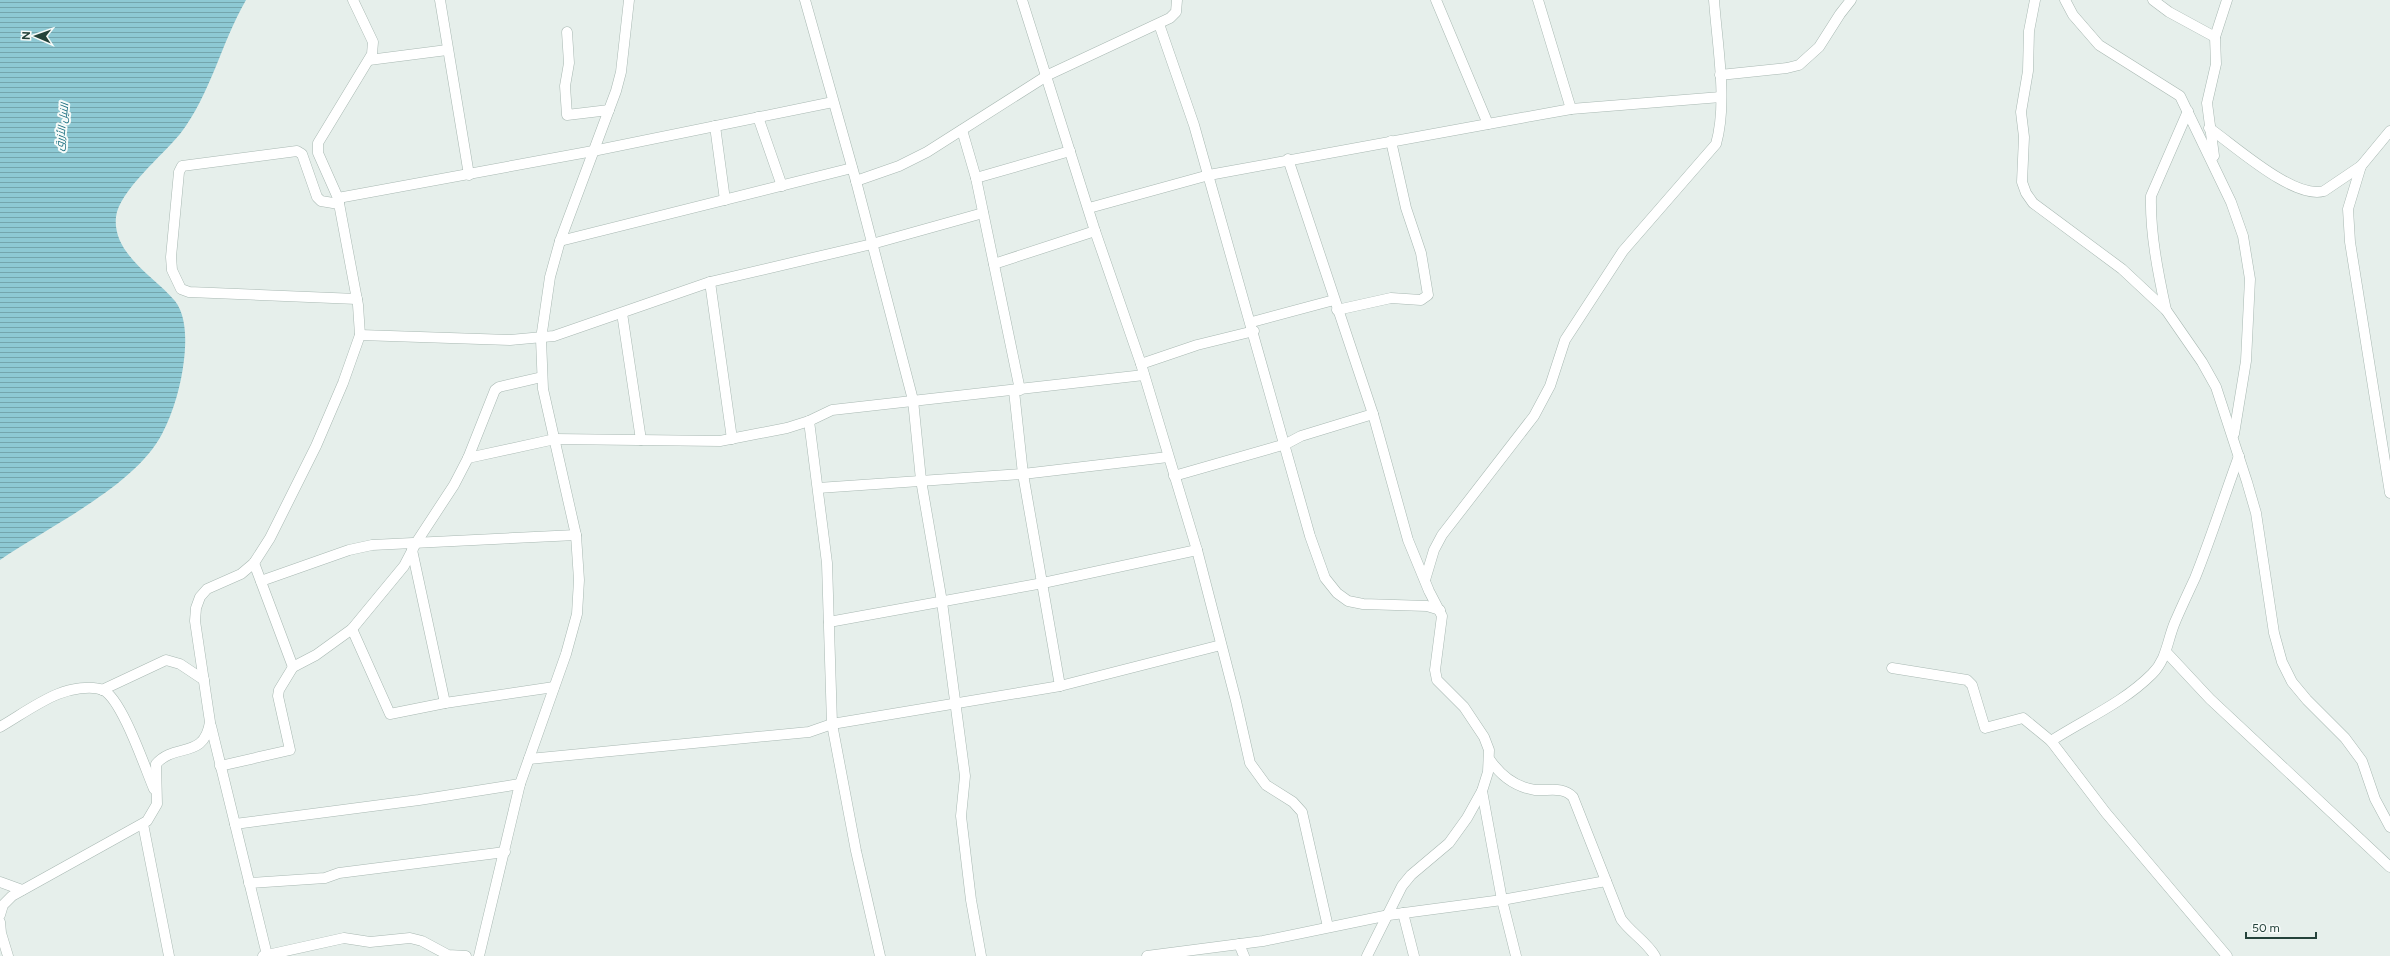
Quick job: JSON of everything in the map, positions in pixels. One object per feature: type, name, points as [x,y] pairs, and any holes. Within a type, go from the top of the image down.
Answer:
[{"type":"street","points":[[353,0],[373,42],[374,49],[369,60],[318,143],[318,153],[339,201],[357,299],[360,335],[343,383],[301,478],[270,538],[254,562],[230,581],[207,589],[200,597],[196,608],[195,621],[210,722],[249,882],[265,956],[338,939],[370,942],[410,938],[426,943],[448,954],[466,956]]},
{"type":"street","points":[[440,0],[447,50],[469,175]]},
{"type":"street","points":[[479,956],[520,784],[566,654],[576,614],[579,580],[576,535],[542,378],[540,339],[550,277],[560,241],[609,110],[621,72],[629,0]]},
{"type":"street","points":[[805,0],[856,181],[913,400],[920,480],[942,602],[965,776],[961,816],[971,900],[982,956]]},
{"type":"street","points":[[1022,0],[1048,75],[1095,231],[1141,364],[1168,458],[1197,550],[1250,763],[1266,785],[1293,802],[1302,812],[1328,926]]},
{"type":"street","points":[[856,181],[899,166],[927,152],[1048,75],[1159,24],[1176,12],[1177,0]]},
{"type":"street","points":[[1436,0],[1488,124]]},
{"type":"street","points":[[1538,0],[1571,110]]},
{"type":"street","points":[[1426,580],[1434,550],[1442,535],[1534,416],[1550,386],[1565,340],[1623,251],[1666,199],[1716,144],[1719,134],[1721,96],[1714,0]]},
{"type":"street","points":[[1720,75],[1787,68],[1799,65],[1819,47],[1840,14],[1851,0]]},
{"type":"street","points":[[2035,0],[2029,31],[2028,72],[2021,112],[2024,137],[2022,182],[2026,193],[2033,203],[2105,256],[2166,310],[2202,362],[2216,387],[2234,436],[2256,514],[2265,585],[2282,662],[2292,682],[2307,700],[2345,738],[2362,761],[2375,799],[2390,828]]},
{"type":"street","points":[[2065,0],[2073,15],[2098,44],[2180,96],[2216,168],[2243,236],[2249,266],[2246,361],[2234,436]]},
{"type":"street","points":[[2153,0],[2169,12],[2215,37]]},
{"type":"street","points":[[2216,168],[2209,128],[2207,103],[2216,64],[2215,37],[2227,0]]},
{"type":"street","points":[[1159,24],[1194,125],[1209,175],[1286,444],[1310,536],[1325,578],[1337,593],[1348,601],[1363,604],[1412,605],[1440,610]]},
{"type":"street","points":[[567,32],[569,63],[565,86],[567,115],[609,110]]},
{"type":"street","points":[[369,60],[447,50]]},
{"type":"street","points":[[1089,208],[1209,175],[1288,159],[1571,110],[1721,96]]},
{"type":"street","points":[[357,299],[189,292],[181,289],[172,270],[177,193],[182,166],[297,151],[302,154],[317,197],[321,201],[339,201],[833,102]]},
{"type":"street","points":[[2166,310],[2150,209],[2151,196],[2188,111]]},
{"type":"street","points":[[758,117],[782,186]]},
{"type":"street","points":[[715,126],[725,200]]},
{"type":"street","points":[[2209,128],[2279,178],[2311,192],[2324,191],[2361,166],[2390,131]]},
{"type":"street","points":[[962,130],[976,178],[994,264],[1017,391],[1023,474],[1060,686]]},
{"type":"street","points":[[1337,310],[1391,298],[1421,300],[1428,295],[1421,253],[1406,208],[1391,141]]},
{"type":"street","points":[[976,178],[1070,150]]},
{"type":"street","points":[[1288,159],[1337,310],[1373,414],[1408,540],[1426,580],[1429,591],[1440,610],[1442,624],[1435,670],[1437,680],[1440,686],[1464,707],[1484,737],[1490,760],[1498,772],[1520,786],[1535,790],[1568,792],[1573,797],[1621,919],[1628,929],[1649,946],[1655,956]]},
{"type":"street","points":[[2361,166],[2348,209],[2350,242],[2390,493]]},
{"type":"street","points":[[560,241],[852,168]]},
{"type":"street","points":[[360,335],[540,339],[554,336],[710,282],[872,244],[983,213]]},
{"type":"street","points":[[994,264],[1095,231]]},
{"type":"street","points":[[710,282],[732,439]]},
{"type":"street","points":[[1141,364],[1334,300]]},
{"type":"street","points":[[622,313],[641,440]]},
{"type":"street","points":[[468,458],[555,439],[732,439],[809,421],[832,410],[913,400],[1017,391],[1144,375]]},
{"type":"street","points":[[220,766],[290,750],[278,696],[279,690],[293,667],[316,655],[352,630],[404,566],[414,546],[442,507],[468,458],[495,390],[499,387],[542,378]]},
{"type":"street","points":[[1174,476],[1286,444],[1301,436],[1373,414]]},
{"type":"street","points":[[809,421],[827,563],[832,724],[856,851],[880,956]]},
{"type":"street","points":[[2051,741],[2104,710],[2135,688],[2152,674],[2167,653],[2174,623],[2194,579],[2239,456]]},
{"type":"street","points":[[818,488],[1023,474],[1168,458]]},
{"type":"street","points":[[261,581],[349,550],[372,545],[414,546],[576,535]]},
{"type":"street","points":[[414,546],[445,703]]},
{"type":"street","points":[[830,622],[1043,583],[1197,550]]},
{"type":"street","points":[[254,562],[293,667]]},
{"type":"street","points":[[352,630],[390,714],[445,703],[554,686]]},
{"type":"street","points":[[529,759],[794,734],[819,730],[832,724],[1060,686],[1221,645]]},
{"type":"street","points":[[2167,653],[2210,699],[2390,867]]},
{"type":"street","points":[[0,727],[57,694],[71,690],[102,690],[166,660],[180,664],[204,680]]},
{"type":"street","points":[[1892,668],[1967,680],[1972,685],[1985,728],[2023,718],[2051,741],[2106,813],[2227,956]]},
{"type":"street","points":[[102,690],[109,695],[119,709],[157,796]]},
{"type":"street","points":[[0,914],[3,905],[22,890],[144,824],[153,813],[157,796],[156,764],[166,757],[202,743],[207,738],[210,722]]},
{"type":"street","points":[[1367,956],[1389,915],[1402,886],[1411,875],[1449,843],[1467,818],[1482,791],[1490,760]]},
{"type":"street","points":[[235,824],[419,800],[520,784]]},
{"type":"street","points":[[1482,791],[1502,900],[1516,956]]},
{"type":"street","points":[[144,824],[169,956]]},
{"type":"street","points":[[249,882],[326,878],[337,874],[505,852]]},
{"type":"street","points":[[1151,956],[1239,944],[1389,915],[1502,900],[1606,881]]},
{"type":"street","points":[[0,882],[22,890]]},
{"type":"street","points":[[1403,913],[1414,956]]},
{"type":"street","points":[[0,922],[1,933],[8,956]]},
{"type":"street","points":[[1239,944],[1244,956]]},
{"type":"water","name":"النيل الأزرق","points":[[0,0],[246,0],[237,16],[208,85],[191,119],[180,134],[133,185],[119,207],[116,217],[117,230],[121,242],[128,254],[136,264],[167,292],[175,301],[182,314],[185,330],[183,369],[179,388],[170,416],[162,434],[149,453],[132,471],[112,488],[0,560]]}]
